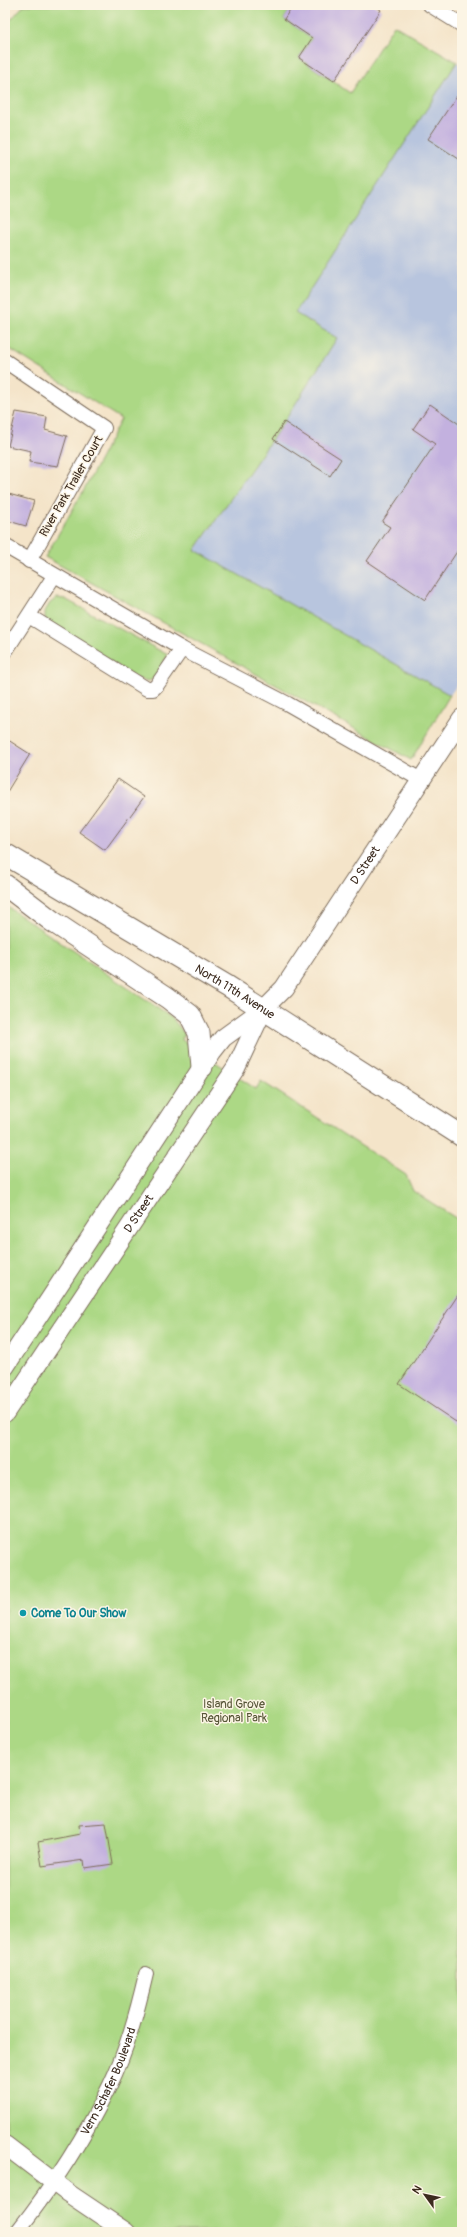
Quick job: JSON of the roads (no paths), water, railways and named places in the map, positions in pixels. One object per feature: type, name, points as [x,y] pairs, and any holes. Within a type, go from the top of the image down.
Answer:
[{"type":"main road","name":"North 11th Avenue","points":[[5,854],[263,1009],[462,1136]]},
{"type":"main road","points":[[5,885],[52,921],[168,998],[190,1015],[199,1033],[202,1068]]},
{"type":"street","points":[[430,5],[462,25]]},
{"type":"street","name":"River Park Trailer Court","points":[[5,361],[104,428],[29,561]]},
{"type":"street","points":[[5,546],[54,576],[182,648],[288,704],[421,780]]},
{"type":"street","points":[[5,652],[54,576]]},
{"type":"street","points":[[29,616],[147,689],[153,689],[157,685],[182,648]]},
{"type":"street","name":"D Street","points":[[5,1367],[223,1038],[263,1009],[284,988],[462,718]]},
{"type":"street","name":"D Street","points":[[5,1413],[236,1068],[263,1009]]},
{"type":"street","name":"Vern Schafer Boulevard","points":[[17,2232],[54,2182],[110,2084],[133,2026],[146,1974]]},
{"type":"street","points":[[5,2145],[54,2182],[126,2232]]},
{"type":"place","name":"Come To Our Show","points":[[23,1613]]},
{"type":"park label","name":"Island Grove Regional Park","points":[[234,1711]]}]
